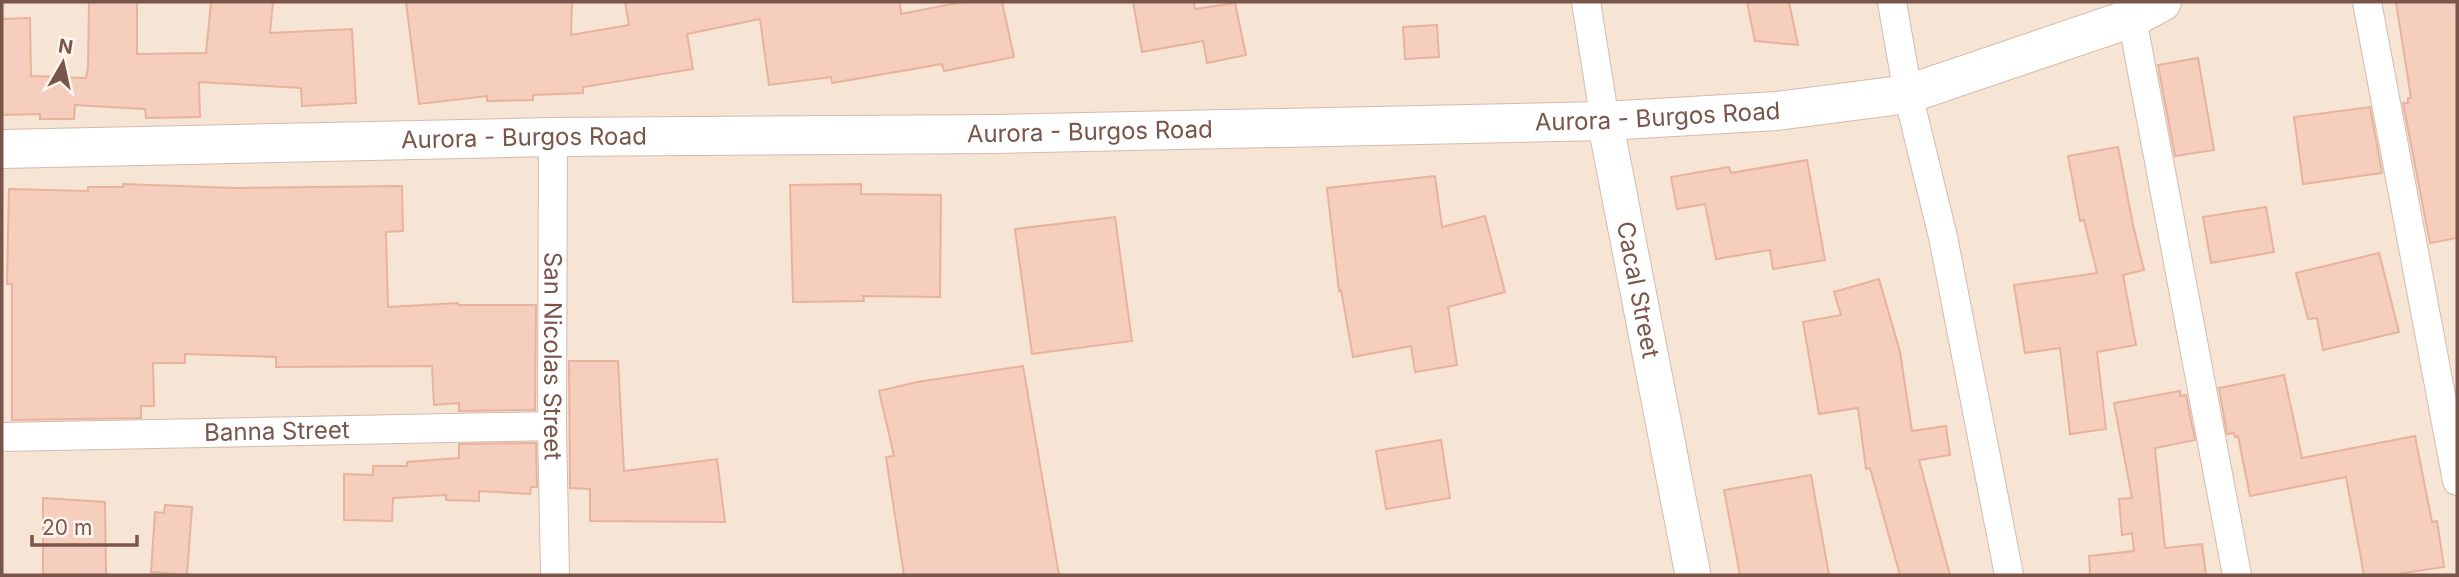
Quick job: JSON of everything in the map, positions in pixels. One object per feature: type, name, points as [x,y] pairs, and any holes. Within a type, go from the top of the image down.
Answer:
[{"type":"main road","name":"Aurora - Burgos Road","points":[[2,149],[553,137],[996,134],[1605,121],[1777,111],[1908,94],[2147,10]]},
{"type":"street","name":"Cacal Street","points":[[1587,2],[1605,121],[1693,575]]},
{"type":"street","points":[[1892,2],[1908,94],[1943,237],[2009,575]]},
{"type":"street","points":[[2367,2],[2457,481]]},
{"type":"street","points":[[2147,10],[2237,575]]},
{"type":"street","name":"San Nicolas Street","points":[[553,137],[552,426],[555,575]]},
{"type":"street","name":"Banna Street","points":[[2,437],[552,426]]},
{"type":"shaded area","points":[[2,2],[2457,2],[2457,575],[2,575]]},
{"type":"building","points":[[89,2],[137,2],[137,54],[206,53],[211,2],[273,2],[270,33],[352,29],[356,103],[302,106],[301,88],[199,82],[200,117],[146,118],[145,109],[75,105],[74,119],[40,119],[40,114],[2,115],[2,19],[30,18],[31,76],[86,78]]},
{"type":"building","points":[[406,2],[572,2],[571,35],[629,25],[625,2],[900,2],[901,14],[962,2],[1002,2],[1014,57],[944,71],[942,64],[832,83],[831,77],[769,85],[760,19],[687,34],[693,69],[583,87],[583,93],[533,95],[533,100],[487,101],[487,96],[419,104]]},
{"type":"building","points":[[1133,2],[1194,2],[1195,9],[1235,3],[1246,55],[1207,63],[1203,41],[1142,52]]},
{"type":"building","points":[[1747,2],[1789,2],[1798,45],[1755,41]]},
{"type":"building","points":[[2396,2],[2457,2],[2457,238],[2430,243],[2403,103],[2408,103],[2408,98],[2411,98]]},
{"type":"building","points":[[1437,25],[1439,57],[1405,59],[1403,27]]},
{"type":"building","points":[[2198,58],[2214,150],[2175,156],[2158,65]]},
{"type":"building","points":[[2370,107],[2382,173],[2303,184],[2294,117]]},
{"type":"building","points":[[2118,147],[2144,270],[2123,275],[2136,345],[2097,352],[2106,429],[2070,434],[2060,348],[2025,353],[2014,285],[2097,273],[2084,220],[2080,221],[2068,156]]},
{"type":"building","points":[[1807,160],[1825,260],[1773,269],[1770,250],[1716,259],[1705,204],[1677,209],[1671,177],[1729,167],[1731,173]]},
{"type":"building","points":[[1435,176],[1442,227],[1485,216],[1505,292],[1448,307],[1457,365],[1415,372],[1411,346],[1353,357],[1341,290],[1339,291],[1327,188]]},
{"type":"building","points":[[123,184],[234,188],[402,186],[403,231],[386,232],[388,307],[458,303],[536,305],[535,410],[459,411],[459,403],[434,405],[432,366],[276,367],[276,357],[185,354],[185,363],[153,363],[154,406],[141,406],[141,418],[12,420],[12,284],[7,284],[9,189],[88,191],[88,187],[123,187]]},
{"type":"building","points":[[861,184],[861,194],[941,195],[940,297],[863,296],[864,301],[793,302],[790,185]]},
{"type":"building","points":[[2266,207],[2274,252],[2211,263],[2203,217]]},
{"type":"building","points":[[1115,217],[1132,341],[1032,354],[1015,229]]},
{"type":"building","points":[[2379,253],[2399,332],[2323,350],[2317,318],[2308,319],[2296,273]]},
{"type":"building","points":[[1879,279],[1900,352],[1912,431],[1946,426],[1950,455],[1919,460],[1950,575],[1900,575],[1870,468],[1866,469],[1858,408],[1819,414],[1803,322],[1841,315],[1834,292]]},
{"type":"building","points":[[569,361],[618,361],[624,471],[717,459],[725,522],[590,521],[590,489],[570,488]]},
{"type":"building","points":[[1023,366],[1059,575],[904,575],[886,457],[894,456],[879,391],[917,382]]},
{"type":"building","points":[[2284,375],[2302,458],[2415,436],[2432,522],[2437,521],[2444,567],[2391,575],[2364,575],[2346,477],[2250,496],[2238,436],[2235,437],[2234,433],[2227,434],[2219,388]]},
{"type":"building","points":[[2180,391],[2180,396],[2186,395],[2195,440],[2155,448],[2165,548],[2202,544],[2206,575],[2090,575],[2089,556],[2134,551],[2132,533],[2122,535],[2119,499],[2132,498],[2114,403]]},
{"type":"building","points":[[1441,440],[1450,498],[1386,509],[1376,451]]},
{"type":"building","points":[[536,443],[537,487],[531,487],[530,494],[479,491],[479,501],[446,500],[446,495],[393,498],[392,521],[344,520],[344,474],[373,475],[373,466],[407,466],[407,462],[459,458],[459,444]]},
{"type":"building","points":[[1811,475],[1829,575],[1740,575],[1724,490]]},
{"type":"building","points":[[43,498],[105,502],[106,575],[43,574]]},
{"type":"building","points":[[165,505],[192,507],[187,575],[151,572],[155,512],[164,513]]}]
